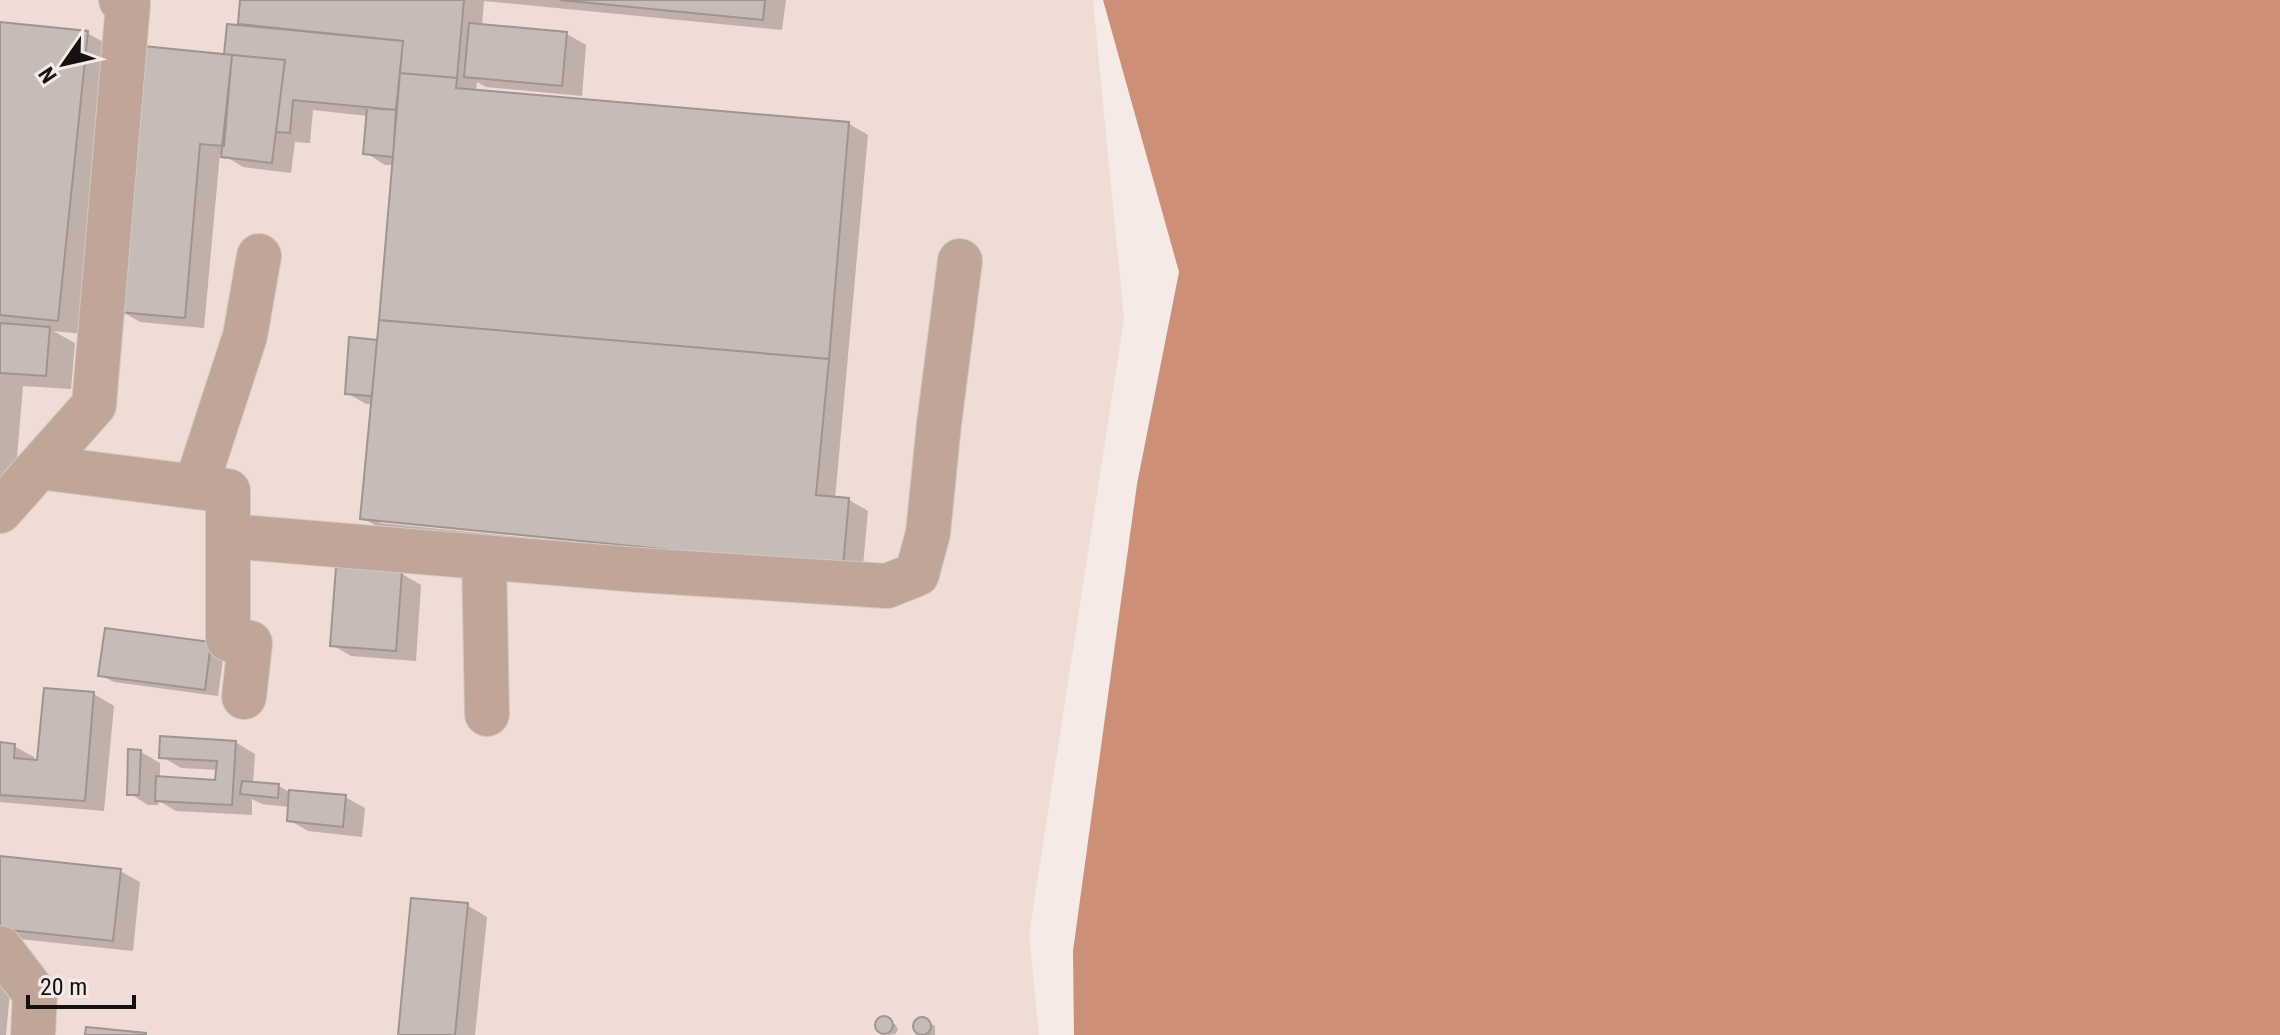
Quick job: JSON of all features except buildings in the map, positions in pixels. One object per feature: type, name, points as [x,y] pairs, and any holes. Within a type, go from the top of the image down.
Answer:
[{"type":"lane","points":[[0,511],[94,405],[128,4],[121,0]]},
{"type":"lane","points":[[196,486],[245,336],[259,256]]},
{"type":"lane","points":[[228,536],[887,586],[917,574],[928,533],[960,261]]},
{"type":"lane","points":[[39,467],[228,491],[228,639],[250,643],[244,697]]},
{"type":"lane","points":[[484,557],[487,714]]},
{"type":"lane","points":[[0,948],[35,994],[33,1035]]},
{"type":"shaded area","points":[[0,0],[1093,0],[1124,319],[1029,935],[1039,1035],[0,1035]]},
{"type":"shaded area","points":[[1103,0],[2280,0],[2280,1035],[1074,1035],[1073,951],[1137,484],[1179,272]]}]
